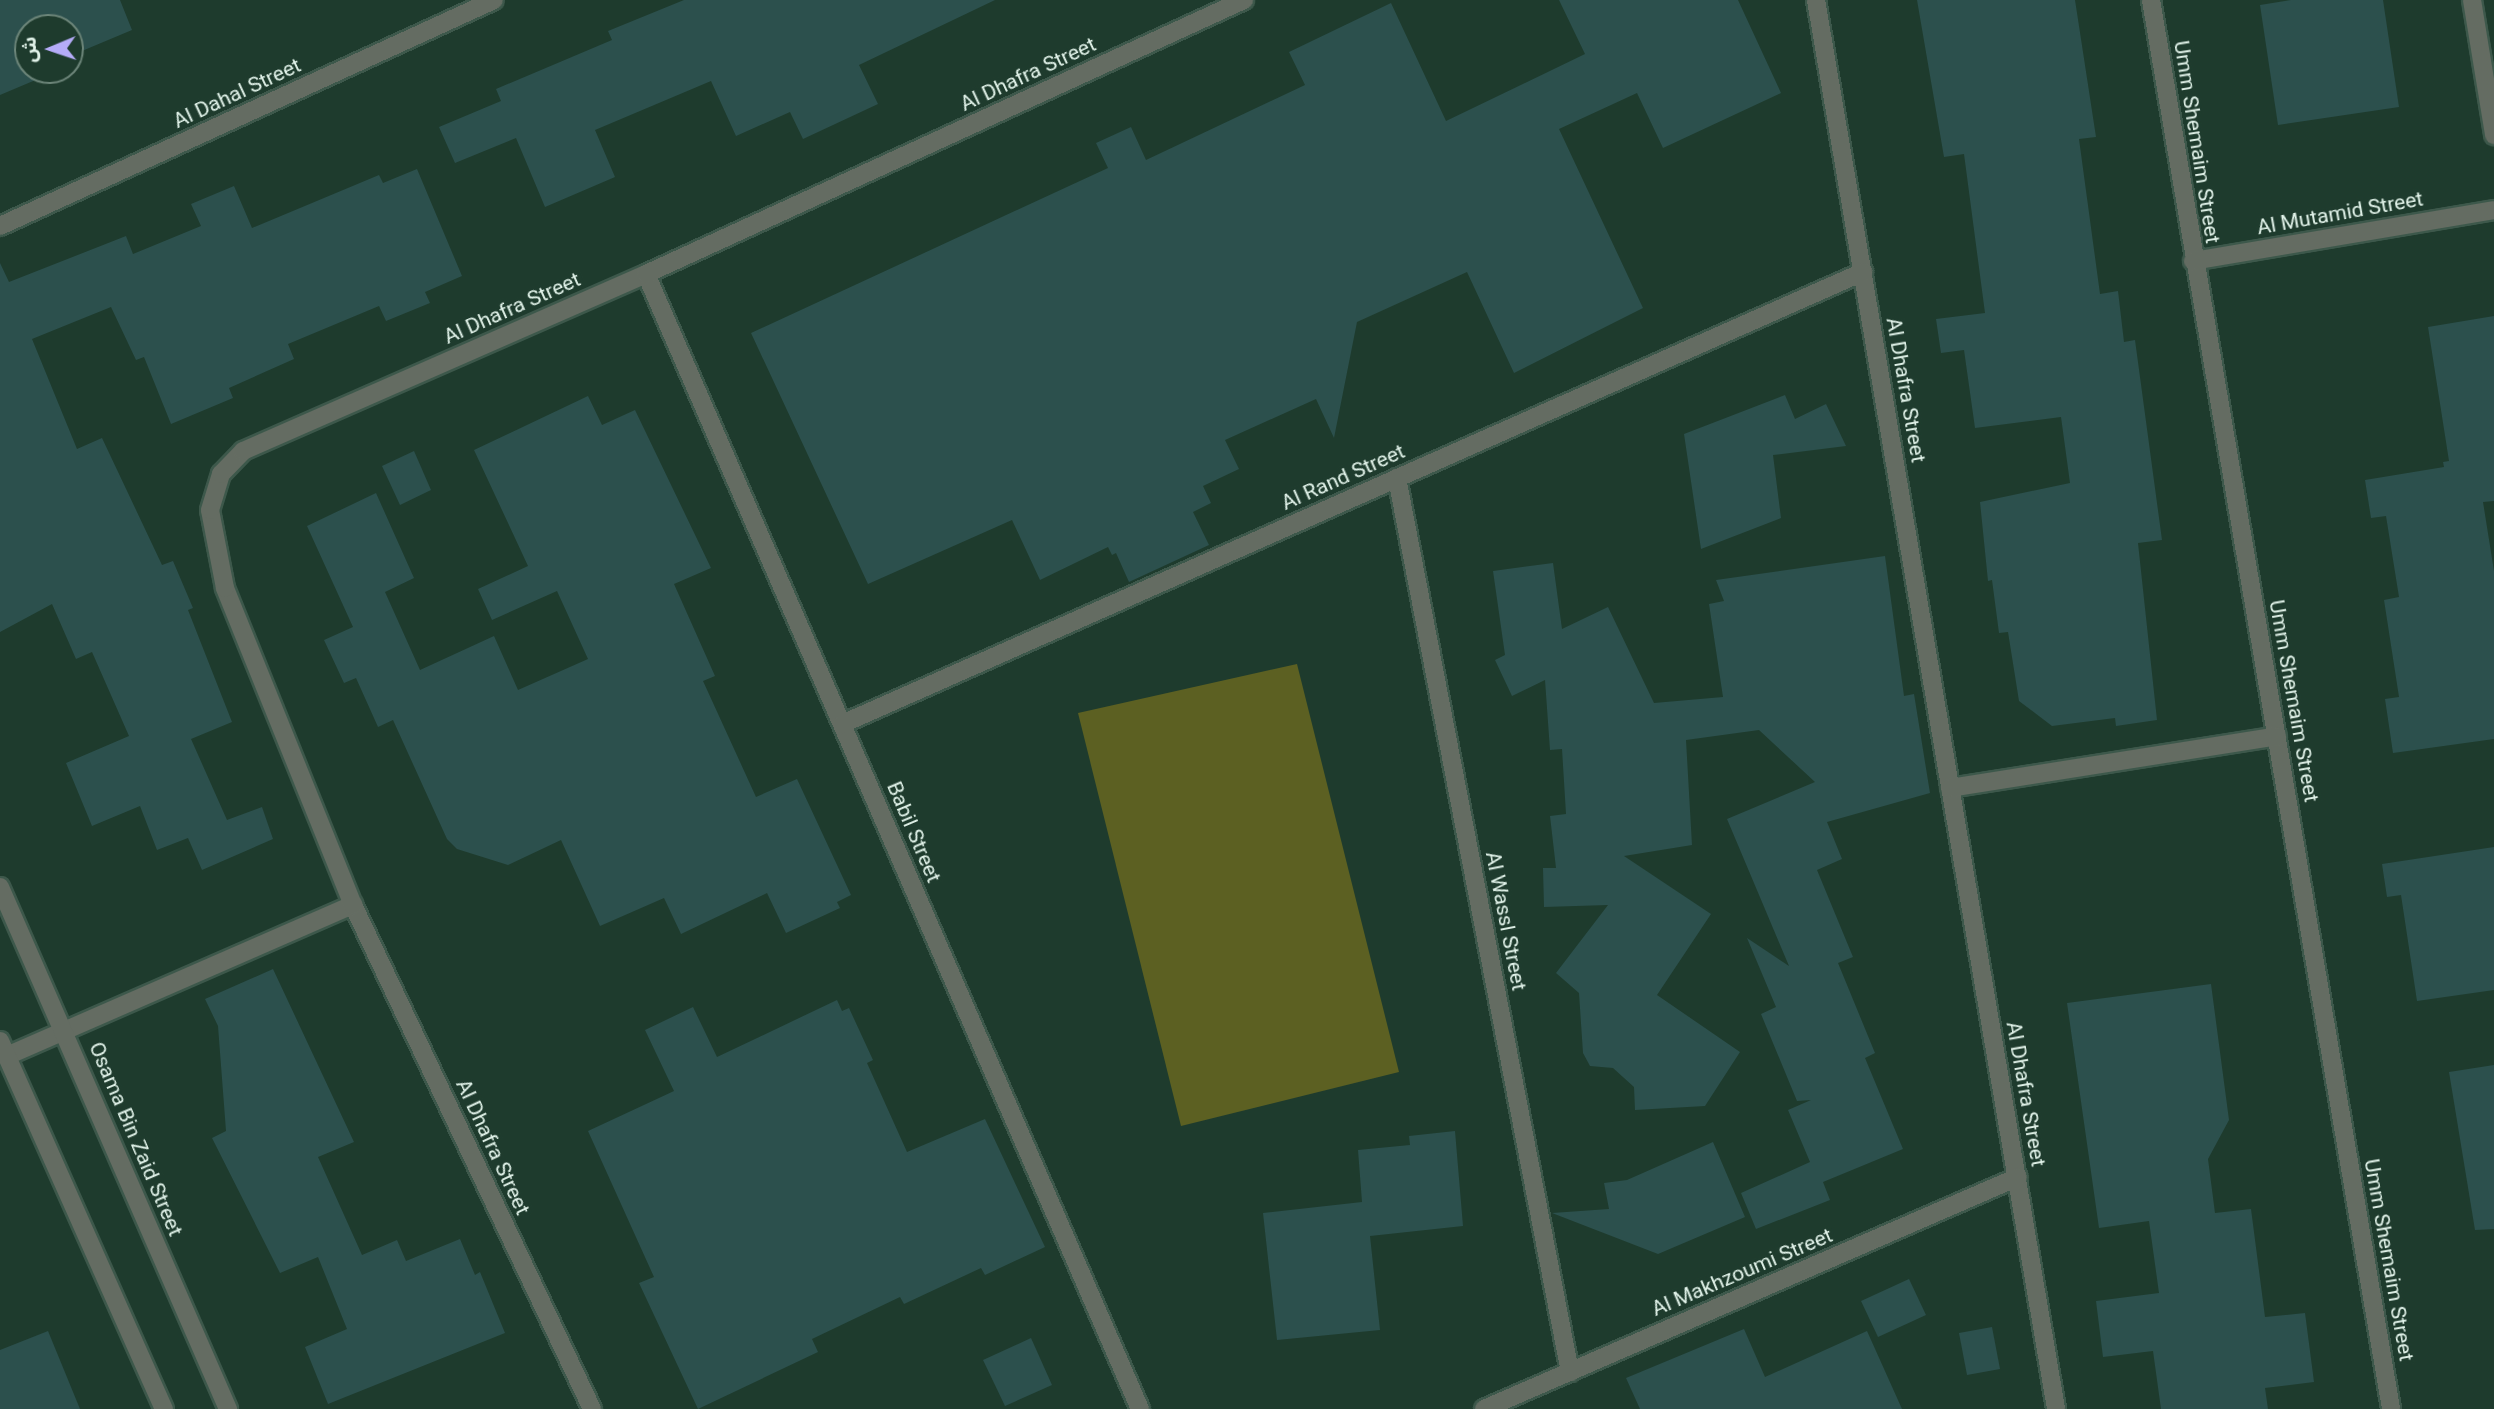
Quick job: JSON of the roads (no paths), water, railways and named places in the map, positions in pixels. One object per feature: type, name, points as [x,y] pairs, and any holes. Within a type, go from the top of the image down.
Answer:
[{"type":"street","name":"Al Dahal Street","points":[[0,226],[494,0]]},
{"type":"street","name":"Al Dhafra Street","points":[[592,1409],[352,905],[225,588],[210,510],[221,474],[243,451],[646,274],[1244,0]]},
{"type":"street","name":"Al Dhafra Street","points":[[1816,0],[2056,1409]]},
{"type":"street","name":"Umm Shemaim Street","points":[[2151,0],[2193,261],[2391,1409]]},
{"type":"street","points":[[2472,0],[2494,135]]},
{"type":"street","name":"Al Mutamid Street","points":[[2193,261],[2494,209]]},
{"type":"street","name":"Al Rand Street","points":[[842,724],[1863,272]]},
{"type":"street","name":"Babil Street","points":[[646,274],[1140,1409]]},
{"type":"street","name":"Al Wassl Street","points":[[1397,478],[1570,1372]]},
{"type":"street","points":[[1950,788],[2277,736]]},
{"type":"street","name":"Osama Bin Zaid Street","points":[[0,887],[228,1409]]},
{"type":"street","points":[[164,1409],[3,1049],[64,1031],[352,905]]},
{"type":"street","name":"Al Makhzoumi Street","points":[[1484,1409],[2018,1177]]}]
